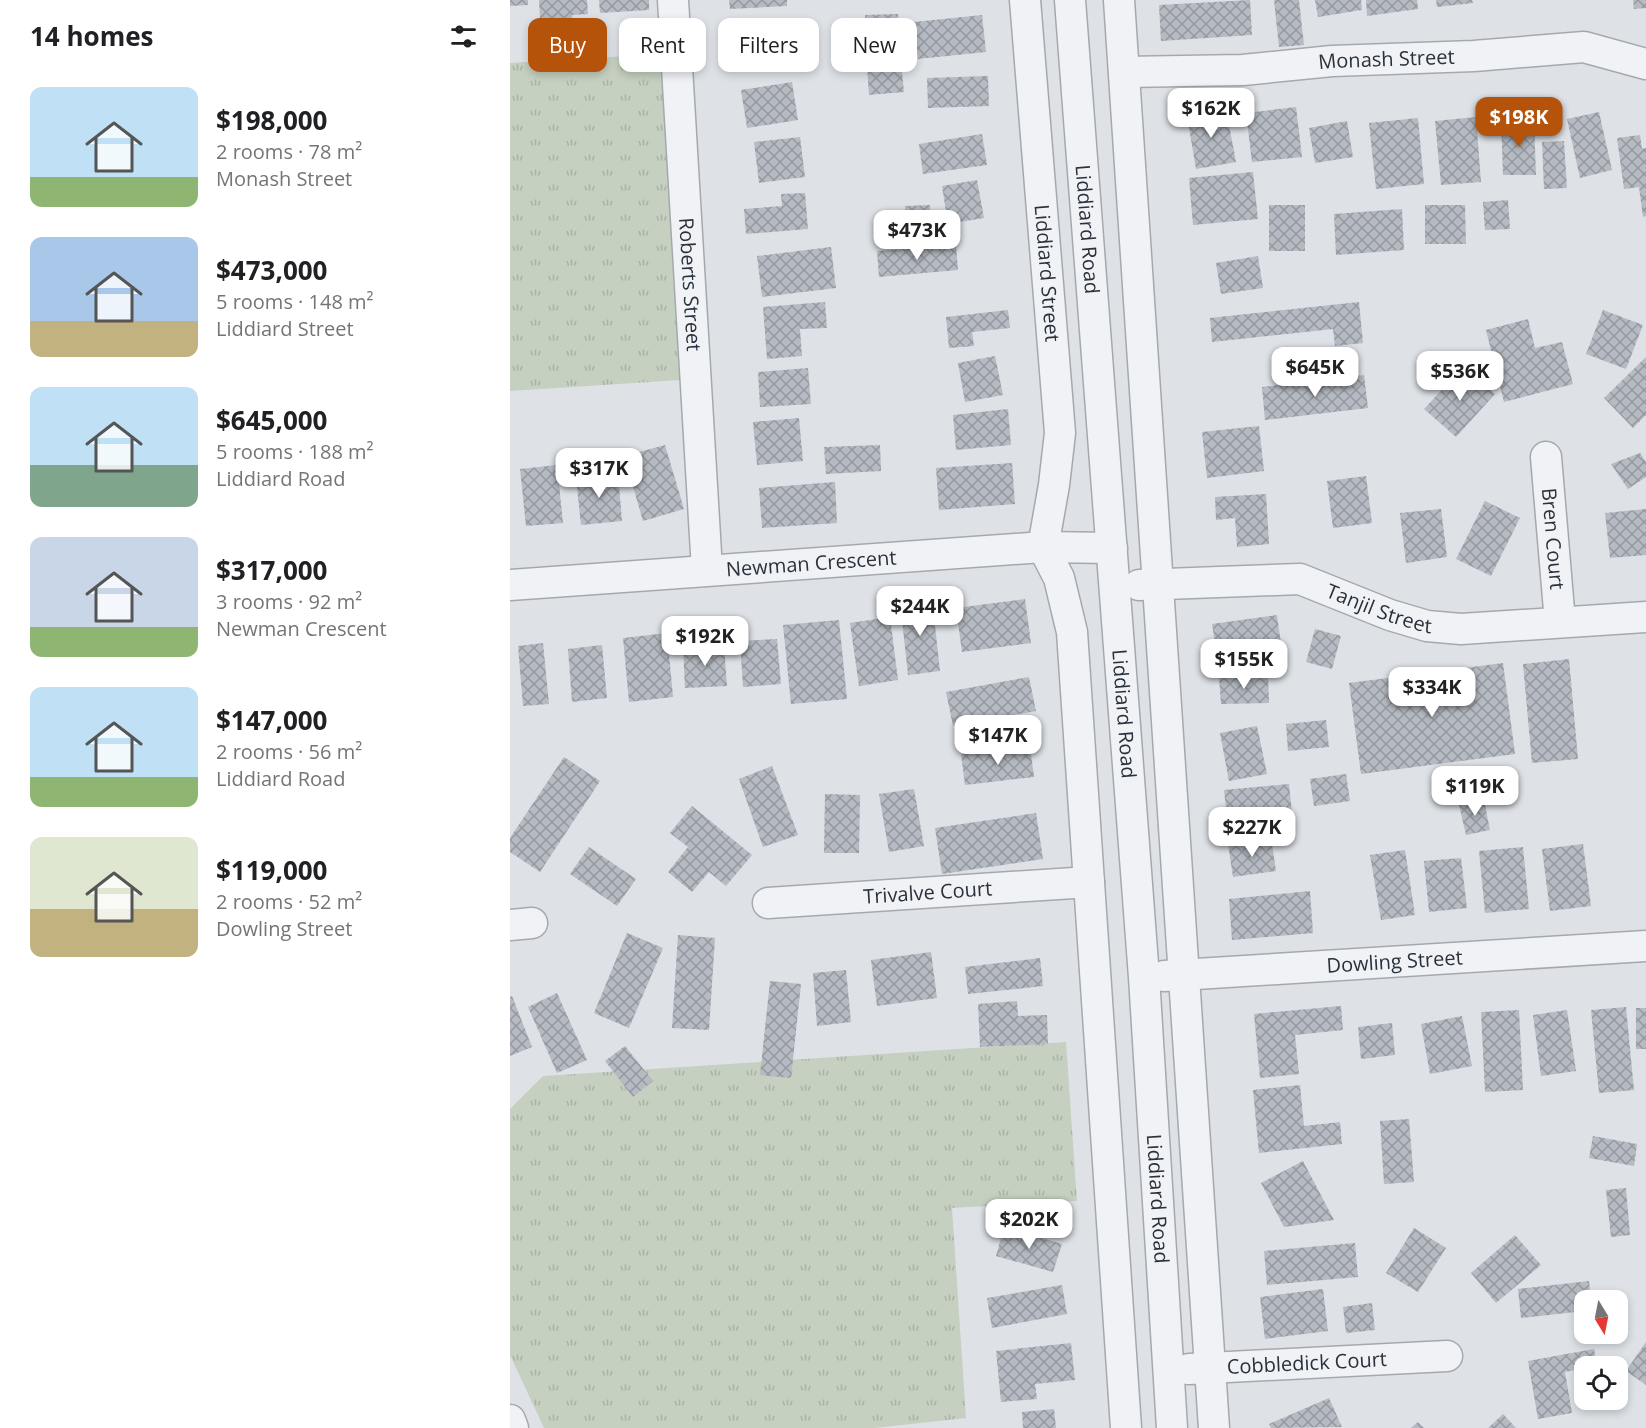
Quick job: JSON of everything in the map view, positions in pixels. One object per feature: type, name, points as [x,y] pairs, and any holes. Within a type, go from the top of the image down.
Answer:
[{"type":"street","name":"Roberts Street","points":[[673,0],[707,570]]},
{"type":"street","name":"Liddiard Street","points":[[1025,0],[1059,434],[1054,485],[1043,547]]},
{"type":"street","name":"Liddiard Road","points":[[1070,0],[1116,584],[1144,977],[1172,1428]]},
{"type":"street","name":"Liddiard Road","points":[[1119,0],[1214,1428]]},
{"type":"street","name":"Monash Street","points":[[1125,72],[1244,70],[1332,61],[1474,56],[1584,47],[1646,64]]},
{"type":"street","name":"Bren Court","points":[[1546,457],[1560,622]]},
{"type":"street","name":"Newman Crescent","points":[[510,585],[1043,547],[1112,548]]},
{"type":"street","points":[[1043,547],[1059,578],[1072,632],[1126,1428]]},
{"type":"street","name":"Tanjil Street","points":[[1116,584],[1159,586],[1300,579],[1390,615],[1427,626],[1461,629],[1646,617]]},
{"type":"street","name":"Trivalve Court","points":[[768,903],[1089,882]]},
{"type":"street","name":"Dowling Street","points":[[1144,977],[1646,946]]},
{"type":"street","name":"Cobbledick Court","points":[[1169,1370],[1447,1356]]},
{"type":"street","points":[[510,1420],[513,1428]]},
{"type":"green space","points":[[607,57],[619,57],[619,72],[662,72],[680,380],[510,391],[510,63],[528,62],[528,72],[607,72]]},
{"type":"green space","points":[[1066,1042],[1077,1201],[952,1208],[966,1418],[875,1428],[544,1428],[510,1355],[510,1109],[543,1076]]},
{"type":"building","points":[[510,0],[528,0],[528,5],[510,6]]},
{"type":"building","points":[[539,0],[587,0],[588,14],[572,15],[572,18],[540,18]]},
{"type":"building","points":[[599,0],[649,0],[649,10],[600,13]]},
{"type":"building","points":[[729,0],[787,0],[787,6],[730,9]]},
{"type":"building","points":[[1250,0],[1252,35],[1161,41],[1159,5]]},
{"type":"building","points":[[1274,0],[1299,0],[1304,45],[1279,47]]},
{"type":"building","points":[[1315,0],[1361,0],[1362,10],[1318,17]]},
{"type":"building","points":[[1366,0],[1417,0],[1418,9],[1367,16]]},
{"type":"building","points":[[1436,0],[1472,0],[1473,3],[1437,7]]},
{"type":"building","points":[[1633,0],[1646,0],[1646,8],[1634,9]]},
{"type":"building","points":[[898,14],[898,18],[865,18],[865,15]]},
{"type":"building","points":[[982,15],[986,52],[918,59],[917,22]]},
{"type":"building","points":[[867,72],[902,72],[904,92],[869,95]]},
{"type":"building","points":[[988,76],[989,106],[928,108],[927,78]]},
{"type":"building","points":[[792,82],[798,120],[747,128],[741,90]]},
{"type":"building","points":[[1296,107],[1302,157],[1252,162],[1246,113]]},
{"type":"building","points":[[1226,109],[1236,162],[1196,169],[1187,116]]},
{"type":"building","points":[[1599,112],[1612,170],[1580,178],[1567,119]]},
{"type":"building","points":[[1476,117],[1481,182],[1441,185],[1435,121]]},
{"type":"building","points":[[1418,118],[1424,184],[1376,189],[1369,123]]},
{"type":"building","points":[[1534,120],[1536,175],[1503,175],[1501,121]]},
{"type":"building","points":[[1347,121],[1353,157],[1315,163],[1309,128]]},
{"type":"building","points":[[982,134],[987,165],[923,174],[919,144]]},
{"type":"building","points":[[1640,135],[1642,149],[1646,148],[1646,216],[1643,217],[1639,187],[1624,189],[1617,138]]},
{"type":"building","points":[[800,137],[805,177],[759,183],[754,142]]},
{"type":"building","points":[[1564,141],[1567,188],[1544,189],[1542,142]]},
{"type":"building","points":[[1253,172],[1258,219],[1193,225],[1189,178]]},
{"type":"building","points":[[977,180],[984,218],[948,224],[942,186]]},
{"type":"building","points":[[805,193],[808,229],[746,234],[744,209],[782,206],[781,194]]},
{"type":"building","points":[[1508,200],[1510,229],[1485,230],[1483,202]]},
{"type":"building","points":[[930,205],[932,234],[906,235],[905,206]]},
{"type":"building","points":[[1269,205],[1305,205],[1305,251],[1269,251]]},
{"type":"building","points":[[1425,205],[1465,205],[1466,244],[1425,244]]},
{"type":"building","points":[[1402,209],[1404,250],[1336,255],[1334,214]]},
{"type":"building","points":[[956,245],[958,270],[879,277],[877,251]]},
{"type":"building","points":[[831,247],[836,288],[762,297],[757,256]]},
{"type":"building","points":[[1258,256],[1263,288],[1221,294],[1216,263]]},
{"type":"building","points":[[825,302],[827,328],[800,329],[802,356],[767,359],[763,307]]},
{"type":"building","points":[[1359,302],[1363,343],[1335,346],[1333,329],[1212,342],[1210,318]]},
{"type":"building","points":[[1008,310],[1010,328],[972,332],[974,346],[949,348],[946,317]]},
{"type":"building","points":[[1603,310],[1643,325],[1626,369],[1586,354]]},
{"type":"building","points":[[1528,319],[1535,348],[1562,342],[1573,384],[1504,402],[1486,330]]},
{"type":"building","points":[[995,356],[1003,395],[965,402],[958,363]]},
{"type":"building","points":[[1646,357],[1646,415],[1633,428],[1604,398]]},
{"type":"building","points":[[1464,366],[1495,394],[1456,437],[1424,409]]},
{"type":"building","points":[[808,368],[811,404],[760,407],[758,372]]},
{"type":"building","points":[[1364,375],[1368,408],[1265,420],[1262,387]]},
{"type":"building","points":[[1008,409],[1011,445],[956,450],[953,415]]},
{"type":"building","points":[[799,418],[803,461],[757,465],[753,422]]},
{"type":"building","points":[[1259,426],[1264,471],[1207,478],[1202,432]]},
{"type":"building","points":[[665,445],[684,509],[643,521],[624,456]]},
{"type":"building","points":[[880,445],[881,471],[826,474],[824,447]]},
{"type":"building","points":[[1640,453],[1646,462],[1646,477],[1628,489],[1611,464]]},
{"type":"building","points":[[1012,463],[1015,504],[939,510],[936,468]]},
{"type":"building","points":[[557,465],[563,523],[526,526],[520,469]]},
{"type":"building","points":[[618,474],[622,521],[581,525],[576,478]]},
{"type":"building","points":[[1366,476],[1372,523],[1333,528],[1327,481]]},
{"type":"building","points":[[835,482],[837,523],[762,528],[759,488]]},
{"type":"building","points":[[1266,494],[1269,544],[1237,547],[1235,518],[1216,520],[1215,497]]},
{"type":"building","points":[[1485,501],[1520,518],[1491,576],[1456,559]]},
{"type":"building","points":[[1441,509],[1447,557],[1406,563],[1400,513]]},
{"type":"building","points":[[1646,509],[1646,555],[1610,558],[1605,513]]},
{"type":"building","points":[[932,599],[940,671],[908,675],[900,602]]},
{"type":"building","points":[[1025,599],[1031,643],[962,652],[956,608]]},
{"type":"building","points":[[1277,615],[1283,658],[1219,667],[1212,624]]},
{"type":"building","points":[[890,617],[898,680],[859,686],[850,623]]},
{"type":"building","points":[[839,620],[847,699],[791,704],[783,625]]},
{"type":"building","points":[[1315,629],[1341,636],[1332,669],[1306,662]]},
{"type":"building","points":[[667,633],[673,697],[629,702],[623,638]]},
{"type":"building","points":[[777,639],[781,684],[743,687],[740,641]]},
{"type":"building","points":[[543,643],[549,704],[523,706],[518,646]]},
{"type":"building","points":[[602,645],[607,698],[572,702],[568,649]]},
{"type":"building","points":[[724,645],[727,686],[685,688],[683,647]]},
{"type":"building","points":[[1569,659],[1578,759],[1532,763],[1523,664]]},
{"type":"building","points":[[1503,663],[1515,754],[1361,774],[1349,683]]},
{"type":"building","points":[[1268,675],[1269,703],[1221,704],[1219,677]]},
{"type":"building","points":[[1029,677],[1036,711],[953,726],[946,692]]},
{"type":"building","points":[[1326,720],[1329,747],[1288,751],[1286,724]]},
{"type":"building","points":[[1257,726],[1267,774],[1229,781],[1220,733]]},
{"type":"building","points":[[1030,746],[1034,777],[965,785],[961,754]]},
{"type":"building","points":[[564,757],[600,781],[540,872],[510,852],[510,838]]},
{"type":"building","points":[[772,766],[798,835],[763,847],[739,779]]},
{"type":"building","points":[[1346,774],[1350,801],[1314,806],[1310,779]]},
{"type":"building","points":[[1289,784],[1294,831],[1229,838],[1224,790]]},
{"type":"building","points":[[914,789],[924,846],[889,852],[879,794]]},
{"type":"building","points":[[825,794],[860,795],[859,853],[824,853]]},
{"type":"building","points":[[1484,800],[1490,830],[1466,835],[1459,805]]},
{"type":"building","points":[[692,806],[752,855],[726,886],[709,872],[692,892],[668,872],[688,847],[670,833]]},
{"type":"building","points":[[1036,813],[1043,859],[942,874],[935,828]]},
{"type":"building","points":[[1271,838],[1276,871],[1233,877],[1228,844]]},
{"type":"building","points":[[1583,844],[1591,906],[1550,911],[1542,849]]},
{"type":"building","points":[[589,847],[636,879],[617,906],[570,874]]},
{"type":"building","points":[[1523,847],[1529,909],[1485,913],[1479,851]]},
{"type":"building","points":[[1405,850],[1415,915],[1381,920],[1370,855]]},
{"type":"building","points":[[1461,858],[1467,908],[1429,912],[1424,861]]},
{"type":"building","points":[[1310,891],[1313,933],[1232,940],[1229,899]]},
{"type":"building","points":[[627,933],[663,948],[629,1028],[594,1013]]},
{"type":"building","points":[[678,935],[715,938],[709,1030],[672,1028]]},
{"type":"building","points":[[931,952],[937,998],[877,1006],[871,960]]},
{"type":"building","points":[[1040,958],[1043,986],[968,994],[965,967]]},
{"type":"building","points":[[846,970],[851,1022],[817,1026],[813,973]]},
{"type":"building","points":[[770,981],[801,984],[791,1078],[760,1075]]},
{"type":"building","points":[[557,993],[587,1060],[557,1073],[528,1007]]},
{"type":"building","points":[[512,996],[532,1047],[510,1056],[510,997]]},
{"type":"building","points":[[1017,1001],[1018,1016],[1047,1015],[1048,1044],[980,1047],[978,1004]]},
{"type":"building","points":[[1341,1006],[1343,1030],[1295,1035],[1299,1074],[1260,1078],[1254,1014]]},
{"type":"building","points":[[1626,1007],[1634,1090],[1599,1093],[1591,1010]]},
{"type":"building","points":[[1636,1008],[1646,1008],[1646,1049],[1636,1049]]},
{"type":"building","points":[[1519,1010],[1523,1090],[1485,1092],[1481,1012]]},
{"type":"building","points":[[1567,1010],[1576,1071],[1541,1076],[1533,1015]]},
{"type":"building","points":[[1462,1016],[1472,1066],[1430,1074],[1421,1024]]},
{"type":"building","points":[[1392,1023],[1395,1055],[1361,1059],[1358,1027]]},
{"type":"building","points":[[625,1046],[653,1081],[633,1097],[605,1061]]},
{"type":"building","points":[[1300,1085],[1304,1126],[1340,1122],[1342,1144],[1259,1153],[1253,1090]]},
{"type":"building","points":[[1409,1119],[1414,1182],[1384,1184],[1380,1121]]},
{"type":"building","points":[[1593,1136],[1637,1144],[1634,1166],[1589,1158]]},
{"type":"building","points":[[1303,1161],[1334,1220],[1284,1227],[1261,1183]]},
{"type":"building","points":[[1626,1188],[1630,1235],[1611,1237],[1606,1190]]},
{"type":"building","points":[[1004,1227],[1062,1244],[1053,1272],[996,1256]]},
{"type":"building","points":[[1414,1228],[1446,1248],[1418,1292],[1386,1273]]},
{"type":"building","points":[[1515,1235],[1541,1265],[1496,1303],[1471,1273]]},
{"type":"building","points":[[1355,1243],[1358,1277],[1267,1285],[1264,1251]]},
{"type":"building","points":[[1589,1281],[1590,1290],[1574,1290],[1574,1312],[1521,1318],[1518,1289]]},
{"type":"building","points":[[1062,1285],[1067,1314],[992,1328],[987,1298]]},
{"type":"building","points":[[1323,1289],[1328,1331],[1265,1339],[1260,1297]]},
{"type":"building","points":[[1372,1303],[1375,1330],[1346,1333],[1343,1307]]},
{"type":"building","points":[[1646,1342],[1646,1385],[1628,1372],[1628,1368]]},
{"type":"building","points":[[1071,1343],[1075,1380],[1035,1384],[1037,1399],[1001,1402],[996,1351]]},
{"type":"building","points":[[1594,1349],[1595,1356],[1574,1356],[1574,1370],[1565,1372],[1572,1413],[1538,1419],[1528,1361]]},
{"type":"building","points":[[1329,1398],[1342,1427],[1271,1428],[1269,1424]]},
{"type":"building","points":[[1054,1409],[1056,1428],[1023,1428],[1022,1412]]},
{"type":"building","points":[[1503,1414],[1516,1428],[1488,1428]]},
{"type":"building","points":[[1418,1422],[1424,1428],[1411,1428]]}]
